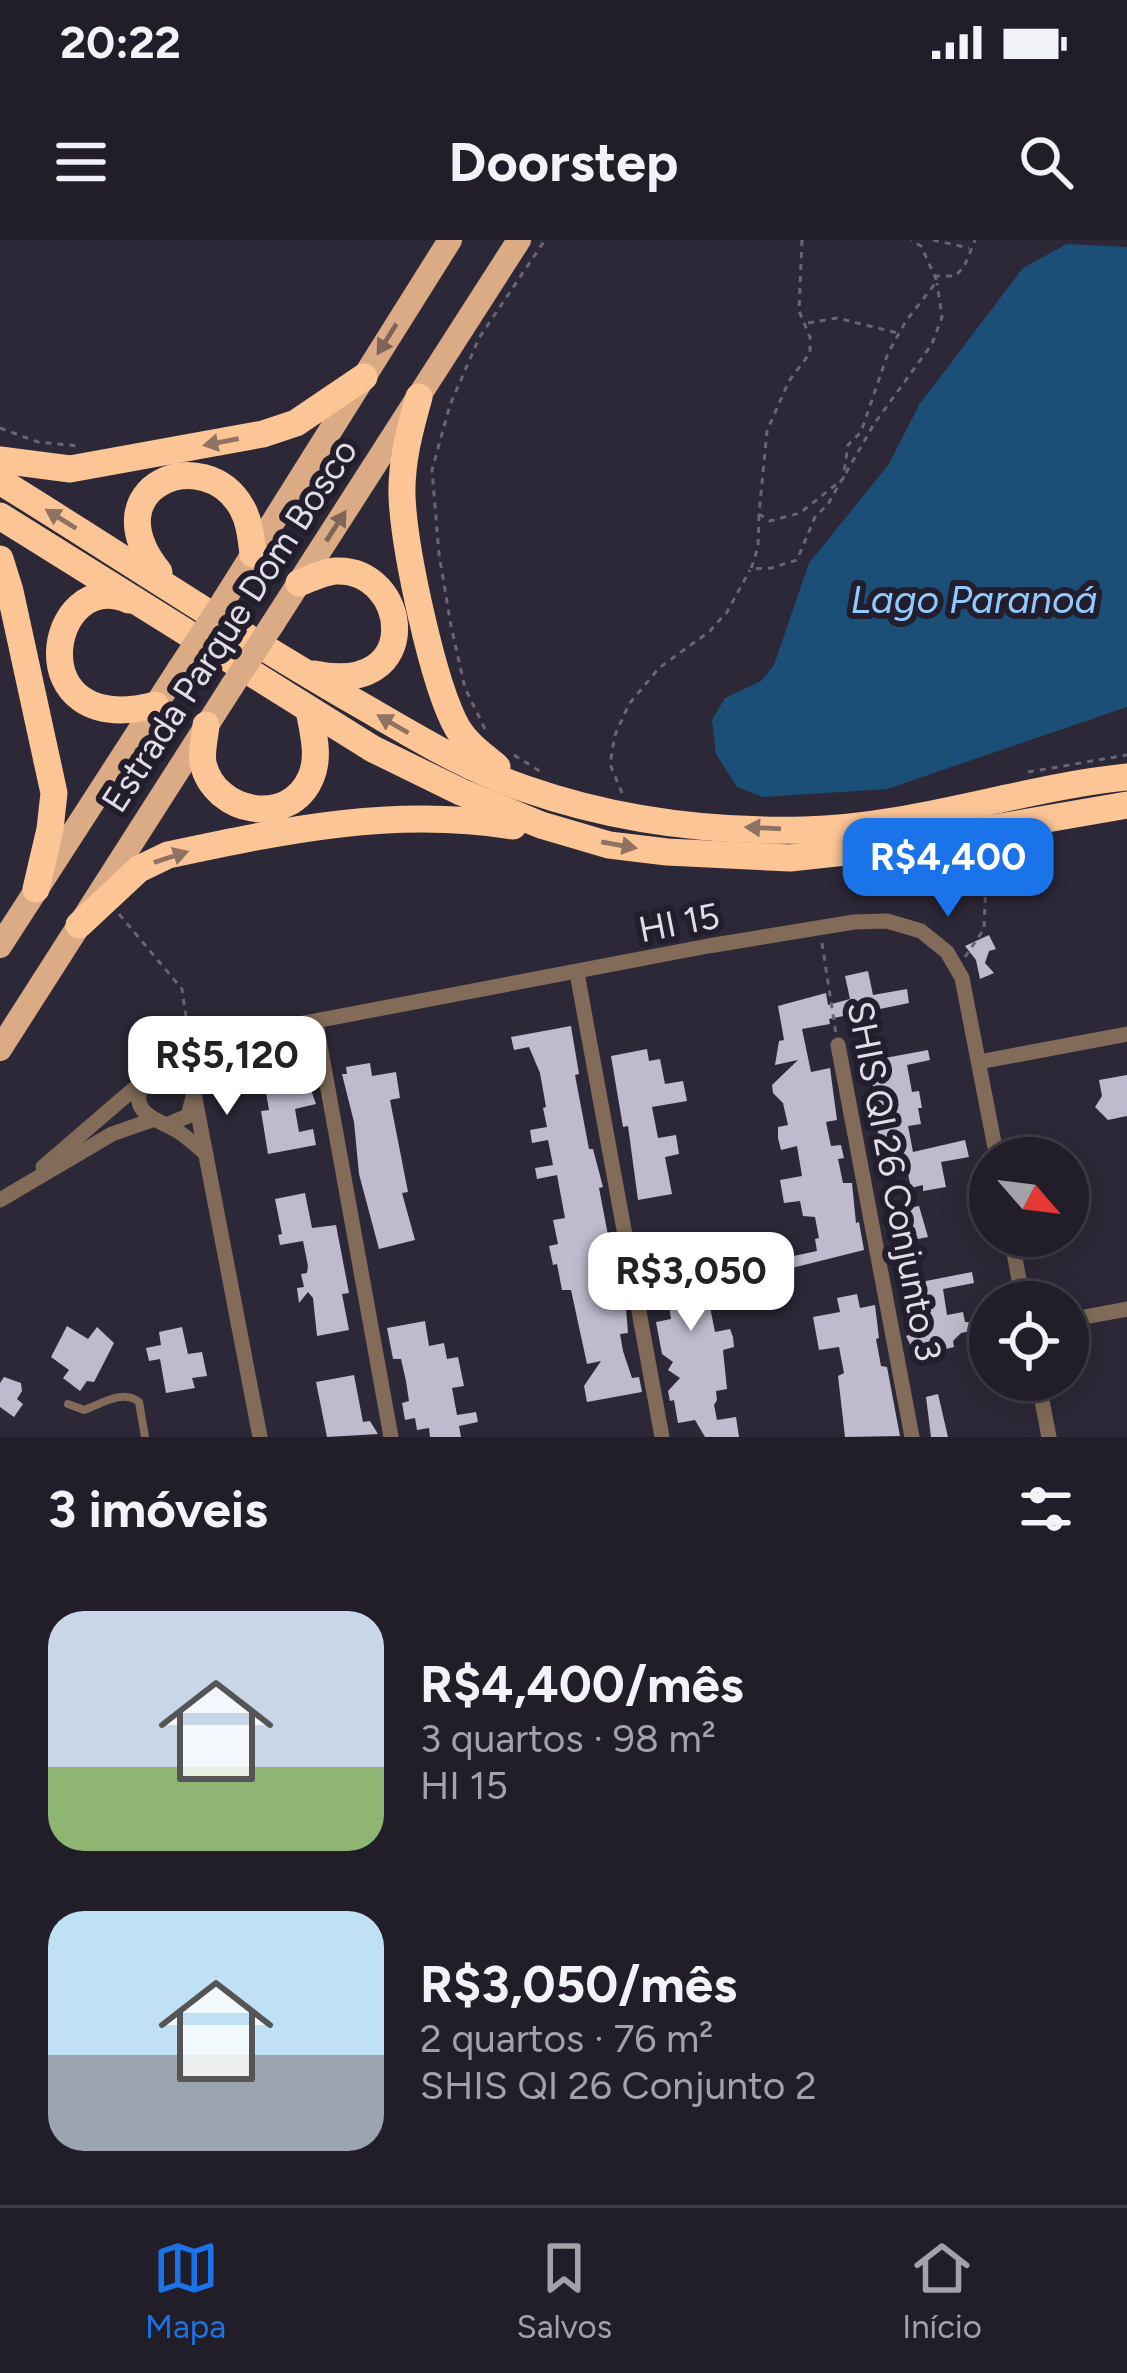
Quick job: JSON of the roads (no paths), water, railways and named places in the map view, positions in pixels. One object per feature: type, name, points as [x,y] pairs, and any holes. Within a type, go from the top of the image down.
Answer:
[{"type":"highway","points":[[0,460],[70,469],[262,434],[296,423],[364,377]]},
{"type":"highway","points":[[419,397],[404,451],[402,494],[405,530],[438,680],[468,743],[534,781]]},
{"type":"highway","points":[[173,589],[142,550],[136,532],[137,511],[149,489],[173,475],[201,477],[224,488],[242,506],[253,554]]},
{"type":"highway","points":[[0,481],[303,672],[446,754],[534,781],[634,820],[805,830],[904,818],[1071,783],[1127,777]]},
{"type":"highway","points":[[0,516],[373,749],[460,793],[609,845],[790,858],[874,849],[1127,805]]},
{"type":"highway","points":[[0,559],[54,793],[36,889]]},
{"type":"highway","points":[[299,584],[332,571],[357,573],[387,598],[395,634],[393,649],[380,664],[359,676],[339,680],[303,672]]},
{"type":"highway","points":[[150,609],[119,596],[98,597],[74,611],[61,631],[58,660],[64,680],[92,706],[126,712],[155,705]]},
{"type":"highway","points":[[206,725],[202,760],[209,778],[222,796],[242,807],[265,809],[301,795],[311,776],[315,759],[309,710]]},
{"type":"highway","points":[[79,925],[139,868],[168,855],[314,827],[424,816],[541,825]]},
{"type":"main road","name":"Estrada Parque Dom Bosco","points":[[0,946],[449,240]]},
{"type":"main road","name":"Estrada Parque Dom Bosco","points":[[0,1049],[519,240]]},
{"type":"street","name":"HI 15","points":[[22,1188],[171,1054],[197,1044],[854,922],[887,921],[921,931],[947,952],[962,979],[980,1062]]},
{"type":"street","points":[[577,973],[662,1437]]},
{"type":"street","points":[[316,1023],[392,1437]]},
{"type":"street","points":[[993,1137],[980,1062],[1127,1034]]},
{"type":"street","points":[[0,1201],[112,1134],[188,1116],[197,1044]]},
{"type":"street","name":"SHIS QI 26 Conjunto 3","points":[[838,1045],[913,1437]]},
{"type":"street","points":[[206,1154],[159,1123],[140,1101],[151,1075],[176,1071],[192,1088],[206,1154],[260,1437]]},
{"type":"street","points":[[1089,1316],[1127,1309]]},
{"type":"street","points":[[1041,1401],[1048,1437]]},
{"type":"lane","points":[[68,1404],[84,1411],[123,1395],[133,1396],[139,1402],[145,1437]]},
{"type":"water","name":"Lago Paranoá","points":[[1067,244],[1127,247],[1127,707],[887,789],[763,797],[737,787],[716,754],[712,720],[725,698],[761,681],[774,665],[809,563],[889,464],[919,405],[1023,268]]}]
